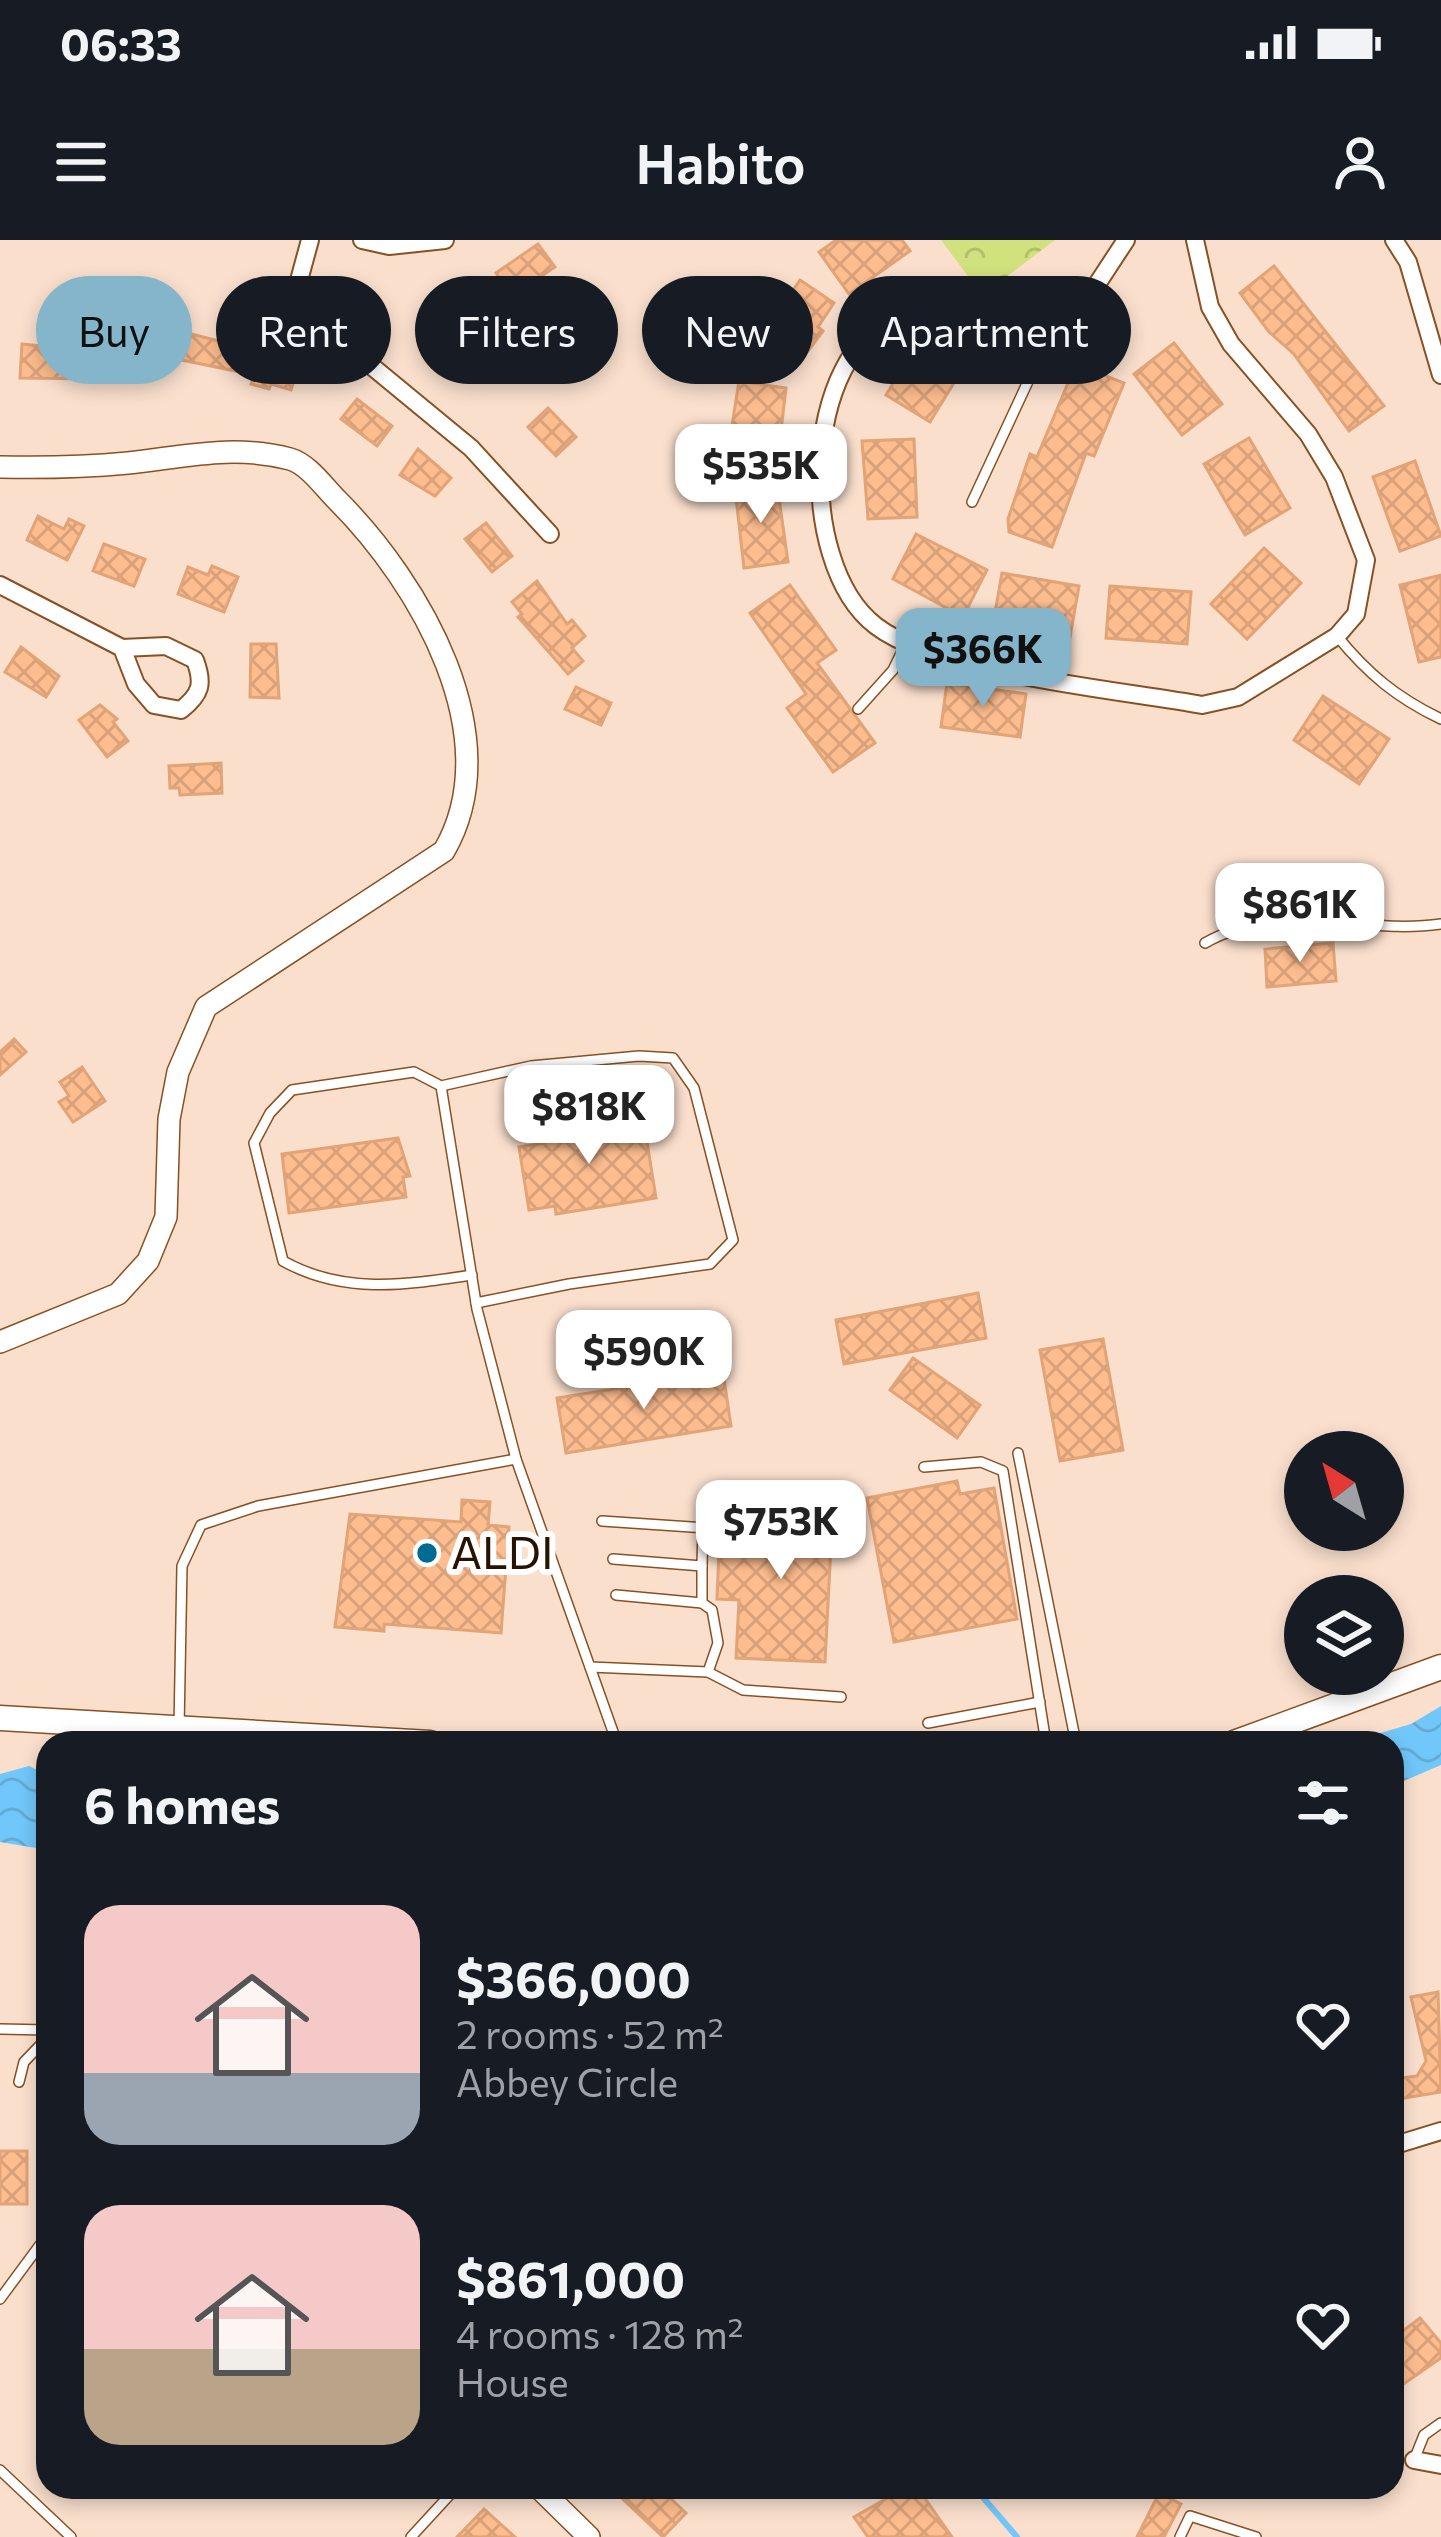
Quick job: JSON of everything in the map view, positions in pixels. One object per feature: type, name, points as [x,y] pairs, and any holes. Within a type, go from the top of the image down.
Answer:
[{"type":"main road","points":[[1267,1731],[1441,1667]]},
{"type":"main road","points":[[0,1718],[137,1731]]},
{"type":"street","points":[[310,240],[295,296],[307,312],[471,448],[550,534]]},
{"type":"street","points":[[362,240],[389,246],[445,240]]},
{"type":"street","points":[[1102,276],[1126,240]]},
{"type":"street","points":[[838,384],[820,461],[826,539],[841,583],[857,610],[906,643],[974,663],[1202,705],[1238,698],[1337,636],[1356,614],[1366,560],[1334,477],[1308,434],[1232,344],[1210,307],[1195,240]]},
{"type":"street","points":[[1394,240],[1408,262],[1441,375]]},
{"type":"street","points":[[0,467],[129,462],[217,450],[298,460],[360,523],[433,639],[457,688],[468,764],[464,812],[444,851],[206,1007],[178,1072],[170,1119],[166,1217],[148,1261],[118,1294],[0,1342]]},
{"type":"street","points":[[0,585],[122,648],[166,646],[195,660],[202,681],[197,698],[181,710],[154,705],[136,684],[122,648]]},
{"type":"street","points":[[1404,2142],[1441,2131]]},
{"type":"street","points":[[1414,2461],[1441,2465]]},
{"type":"street","points":[[550,2499],[590,2537]]},
{"type":"lane","points":[[972,502],[1026,384]]},
{"type":"lane","points":[[1337,636],[1367,673],[1406,702],[1441,718]]},
{"type":"lane","points":[[858,709],[893,670],[906,643]]},
{"type":"lane","points":[[1205,943],[1227,930],[1276,925],[1441,924]]},
{"type":"lane","points":[[472,1274],[386,1288],[311,1277],[283,1261],[254,1143],[270,1112],[292,1090],[414,1072],[442,1086],[531,1066],[673,1058],[694,1088],[733,1240],[710,1264],[569,1283],[476,1304]]},
{"type":"lane","points":[[442,1086],[476,1304],[516,1459],[613,1731]]},
{"type":"lane","points":[[1018,1453],[1074,1731]]},
{"type":"lane","points":[[179,1731],[182,1566],[201,1525],[258,1506],[516,1459]]},
{"type":"lane","points":[[924,1468],[981,1462],[1003,1471],[1044,1731]]},
{"type":"lane","points":[[602,1521],[721,1528]]},
{"type":"lane","points":[[702,1603],[703,1527]]},
{"type":"lane","points":[[613,1559],[702,1566]]},
{"type":"lane","points":[[616,1595],[702,1603],[712,1610],[718,1643],[707,1672]]},
{"type":"lane","points":[[590,1667],[707,1672],[743,1690],[842,1697]]},
{"type":"lane","points":[[928,1723],[1040,1702]]},
{"type":"lane","points":[[0,2029],[36,2032]]},
{"type":"lane","points":[[19,2082],[24,2062],[36,2048]]},
{"type":"lane","points":[[0,2299],[36,2249]]},
{"type":"lane","points":[[0,2271],[14,2276]]},
{"type":"lane","points":[[1414,2461],[1424,2435],[1441,2423]]},
{"type":"lane","points":[[0,2470],[71,2537]]},
{"type":"lane","points":[[411,2537],[446,2499]]},
{"type":"lane","points":[[1180,2537],[1190,2516],[1221,2531],[1256,2537]]},
{"type":"green space","points":[[941,240],[1055,240],[1007,276],[968,276]]},
{"type":"water","points":[[1441,1706],[1441,1765],[1404,1781],[1404,1731],[1387,1731],[1411,1724]]},
{"type":"water","points":[[29,1766],[36,1769],[36,1848],[0,1842],[0,1774]]},
{"type":"building","points":[[836,240],[902,240],[910,251],[875,276],[837,277],[819,252]]},
{"type":"building","points":[[538,244],[555,267],[542,276],[496,273]]},
{"type":"building","points":[[1274,266],[1384,406],[1349,431],[1293,353],[1269,332],[1240,293]]},
{"type":"building","points":[[813,289],[834,303],[818,327],[823,331],[813,344]]},
{"type":"building","points":[[192,334],[216,340],[216,367],[192,362]]},
{"type":"building","points":[[1174,343],[1222,404],[1182,435],[1134,374]]},
{"type":"building","points":[[22,344],[36,345],[36,378],[20,378]]},
{"type":"building","points":[[739,384],[786,388],[777,465],[727,458]]},
{"type":"building","points":[[893,384],[953,384],[930,422],[886,395]]},
{"type":"building","points":[[1068,384],[1124,384],[1094,456],[1086,453],[1052,547],[1009,532],[1008,519],[1030,454],[1037,457]]},
{"type":"building","points":[[357,399],[392,426],[377,446],[341,419]]},
{"type":"building","points":[[548,408],[576,437],[556,456],[528,427]]},
{"type":"building","points":[[1249,438],[1290,508],[1245,535],[1204,464]]},
{"type":"building","points":[[914,439],[917,517],[868,519],[862,441]]},
{"type":"building","points":[[418,449],[451,478],[435,496],[400,475]]},
{"type":"building","points":[[1415,461],[1441,536],[1400,551],[1373,477]]},
{"type":"building","points":[[777,484],[788,562],[744,568],[735,489]]},
{"type":"building","points":[[38,516],[64,529],[69,519],[84,526],[67,560],[27,540]]},
{"type":"building","points":[[486,523],[512,556],[492,572],[465,539]]},
{"type":"building","points":[[916,534],[987,570],[963,617],[893,579]]},
{"type":"building","points":[[104,544],[145,559],[134,586],[93,571]]},
{"type":"building","points":[[1264,548],[1301,583],[1247,639],[1211,604]]},
{"type":"building","points":[[212,566],[238,577],[224,612],[178,594],[188,567],[208,575]]},
{"type":"building","points":[[1002,573],[1079,586],[1070,637],[993,624]]},
{"type":"building","points":[[1441,575],[1441,657],[1419,662],[1400,585]]},
{"type":"building","points":[[537,581],[567,624],[572,620],[585,636],[572,648],[583,661],[568,674],[518,617],[522,614],[512,602]]},
{"type":"building","points":[[790,585],[836,650],[817,663],[875,743],[833,772],[787,708],[806,694],[750,613]]},
{"type":"building","points":[[1110,586],[1191,592],[1187,644],[1106,638]]},
{"type":"building","points":[[251,644],[276,644],[279,698],[250,697]]},
{"type":"building","points":[[21,647],[59,676],[46,697],[5,672]]},
{"type":"building","points":[[947,683],[1026,694],[1020,737],[941,727]]},
{"type":"building","points":[[576,687],[611,703],[601,725],[565,709]]},
{"type":"building","points":[[1323,696],[1389,739],[1359,784],[1294,740]]},
{"type":"building","points":[[100,705],[117,719],[113,722],[128,741],[107,757],[79,720]]},
{"type":"building","points":[[221,763],[222,793],[180,795],[179,788],[170,788],[169,766]]},
{"type":"building","points":[[1333,943],[1336,981],[1267,987],[1265,949]]},
{"type":"building","points":[[14,1039],[26,1052],[0,1075],[0,1052]]},
{"type":"building","points":[[82,1067],[105,1101],[73,1122],[59,1102],[69,1096],[60,1082]]},
{"type":"building","points":[[643,1117],[656,1198],[556,1214],[555,1206],[529,1210],[519,1147],[545,1143],[543,1133]]},
{"type":"building","points":[[398,1138],[410,1176],[403,1177],[406,1197],[289,1213],[282,1154]]},
{"type":"building","points":[[978,1293],[986,1338],[844,1364],[836,1320]]},
{"type":"building","points":[[1103,1339],[1123,1450],[1060,1461],[1040,1350]]},
{"type":"building","points":[[913,1358],[980,1405],[957,1438],[890,1390]]},
{"type":"building","points":[[723,1372],[731,1426],[566,1453],[557,1398]]},
{"type":"building","points":[[957,1481],[960,1494],[994,1488],[1017,1619],[894,1642],[867,1498]]},
{"type":"building","name":"ALDI","points":[[462,1500],[490,1502],[488,1525],[509,1527],[501,1633],[384,1624],[384,1631],[335,1627],[350,1514],[461,1522]]},
{"type":"building","points":[[747,1503],[833,1507],[825,1662],[736,1658],[739,1600],[717,1599],[719,1549],[745,1550]]},
{"type":"building","points":[[1438,1992],[1441,2092],[1404,2098],[1404,2078],[1417,2076],[1426,2061],[1411,1997]]},
{"type":"building","points":[[0,2151],[27,2151],[27,2204],[0,2204]]},
{"type":"building","points":[[1420,2318],[1441,2343],[1441,2358],[1404,2384],[1404,2330]]},
{"type":"building","points":[[623,2499],[671,2499],[686,2513],[663,2537]]},
{"type":"building","points":[[886,2499],[925,2499],[952,2537],[868,2537],[854,2517]]},
{"type":"building","points":[[1156,2499],[1181,2504],[1164,2537],[1137,2537]]},
{"type":"building","points":[[484,2509],[515,2537],[457,2537]]},
{"type":"waterway","points":[[984,2499],[1017,2537]]},
{"type":"place","name":"ALDI","points":[[427,1553]]}]
